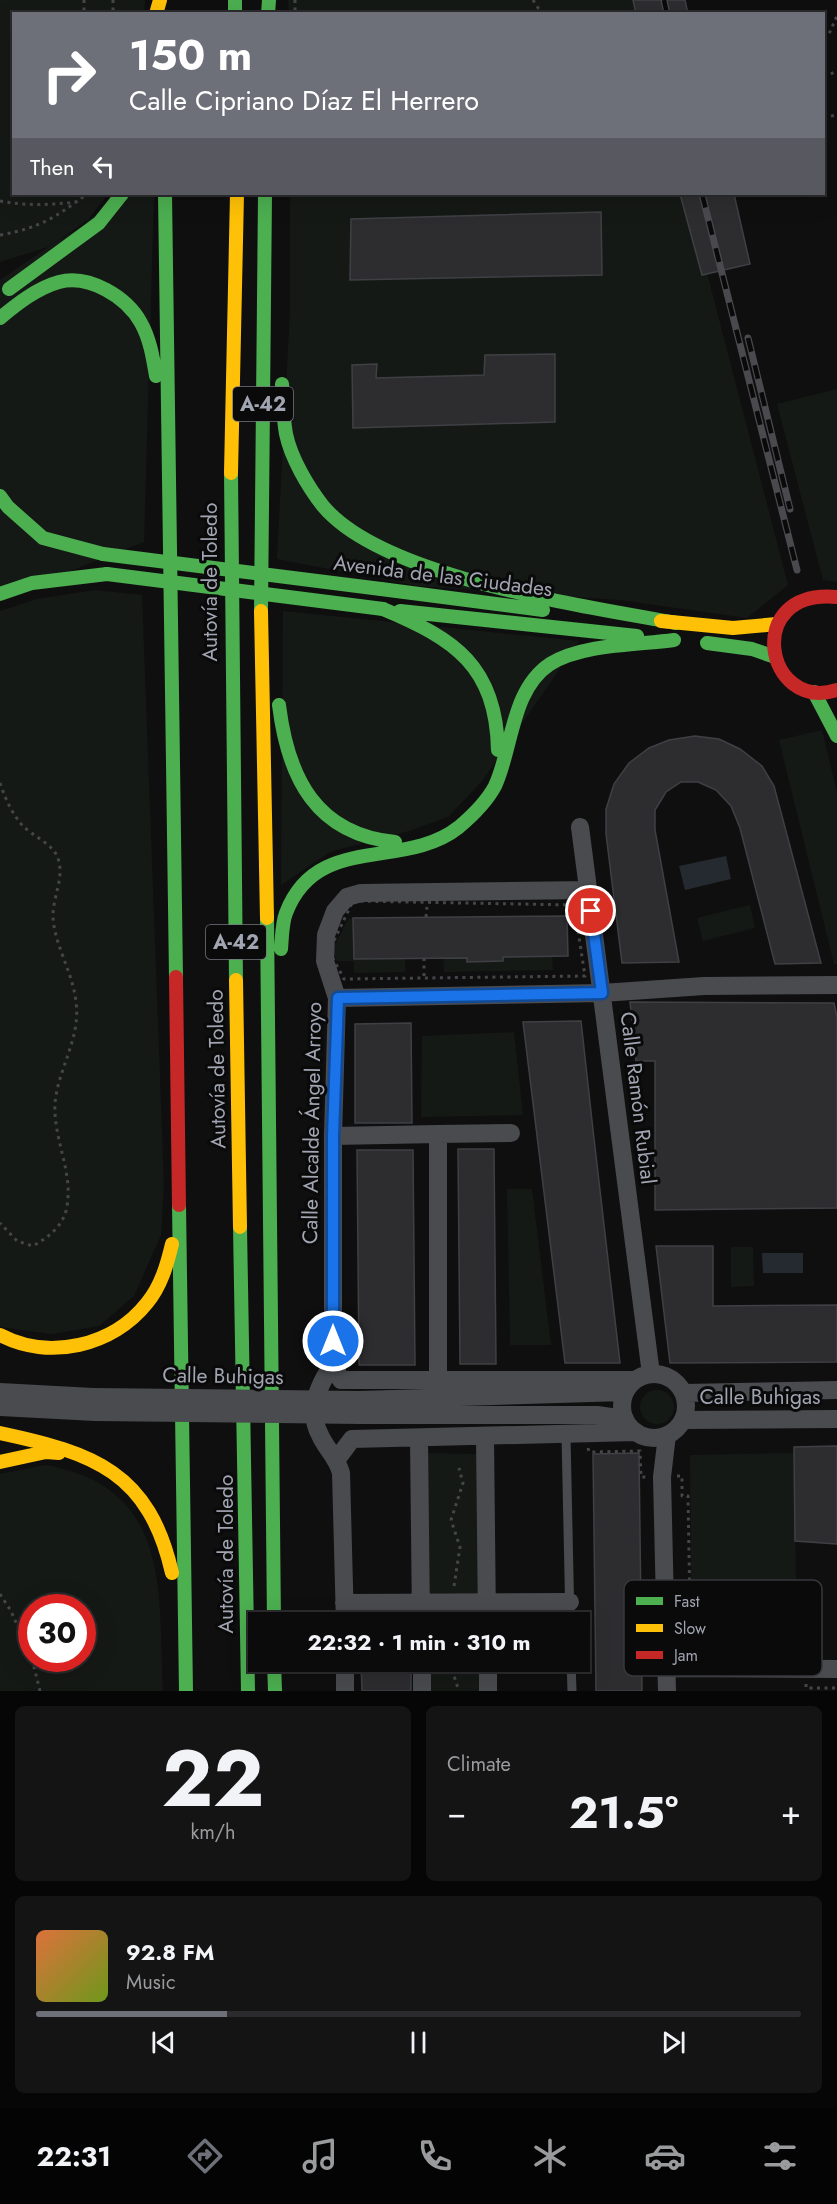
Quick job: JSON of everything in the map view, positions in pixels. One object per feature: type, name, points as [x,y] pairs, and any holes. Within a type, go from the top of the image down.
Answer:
[{"type":"main road","points":[[0,298],[99,223],[121,195]]},
{"type":"main road","points":[[165,195],[186,1691]]},
{"type":"main road","name":"Autovía de Toledo","points":[[237,195],[231,430],[231,654],[248,1691]]},
{"type":"main road","name":"A-42","points":[[265,195],[261,614],[270,1035],[274,1612]]},
{"type":"main road","points":[[274,195],[280,218]]},
{"type":"main road","points":[[9,270],[37,261],[74,242]]},
{"type":"main road","points":[[0,318],[20,300],[61,281],[95,284],[120,299],[140,321],[152,357],[168,442]]},
{"type":"main road","points":[[282,368],[286,435],[303,476],[324,507],[355,534],[419,564],[542,598],[676,623]]},
{"type":"main road","name":"Avenida de las Ciudades","points":[[0,496],[8,507],[43,538],[103,554],[558,612],[724,630],[756,629],[777,624]]},
{"type":"main road","points":[[30,545],[57,557]]},
{"type":"main road","points":[[77,564],[107,574]]},
{"type":"main road","points":[[0,594],[32,583],[107,574]]},
{"type":"main road","name":"Avenida de las Ciudades","points":[[107,574],[383,609],[752,649],[775,657]]},
{"type":"main road","points":[[837,597],[813,595],[798,601],[786,610],[777,624],[773,640],[775,657],[789,680],[814,692],[837,690]]},
{"type":"main road","points":[[383,609],[420,623],[454,645],[481,674],[495,702],[499,739],[494,787]]},
{"type":"main road","points":[[261,614],[276,666]]},
{"type":"main road","points":[[270,1035],[285,914],[305,879],[345,858],[404,850],[432,841],[458,828],[477,810],[494,787],[507,753],[517,711],[530,687],[549,665],[576,652],[684,641]]},
{"type":"main road","points":[[278,689],[286,749],[310,799],[333,822],[360,836],[391,842],[432,841]]},
{"type":"main road","points":[[814,692],[837,736]]},
{"type":"main road","points":[[0,1335],[10,1341],[42,1349],[81,1347],[122,1329],[145,1308],[165,1273],[172,1247],[179,1195]]},
{"type":"main road","points":[[0,1433],[43,1441],[84,1455],[109,1468],[134,1488],[152,1508],[170,1555],[186,1673]]},
{"type":"main road","points":[[0,1462],[46,1452],[84,1455]]},
{"type":"main road","points":[[274,1672],[274,1691]]},
{"type":"street","name":"Calle Ramón Rubial","points":[[580,827],[602,993],[637,1382]]},
{"type":"street","name":"Calle Alcalde Ángel Arroyo","points":[[344,1612],[341,1473],[337,1459],[319,1435],[313,1407],[322,1380],[333,1364],[333,1136],[338,998],[325,961],[326,935],[335,911],[347,897],[361,893],[588,890]]},
{"type":"street","points":[[338,998],[424,987],[602,993],[704,986],[837,985]]},
{"type":"street","points":[[333,1136],[512,1133]]},
{"type":"street","points":[[438,1134],[438,1380]]},
{"type":"street","points":[[333,1364],[341,1380],[637,1382],[669,1377],[684,1393],[686,1406],[683,1420],[644,1431],[588,1435],[352,1439],[337,1459]]},
{"type":"street","points":[[637,1382],[622,1404],[644,1431],[662,1473],[665,1580]]},
{"type":"street","name":"Calle Buhigas","points":[[360,1408],[637,1382]]},
{"type":"street","name":"Calle Buhigas","points":[[684,1393],[837,1390]]},
{"type":"street","name":"Calle Buhigas","points":[[0,1392],[94,1404]]},
{"type":"street","name":"Calle Buhigas","points":[[0,1407],[94,1404],[360,1408],[597,1415],[644,1431]]},
{"type":"street","name":"Calle Buhigas","points":[[683,1420],[837,1419]]},
{"type":"street","points":[[485,1437],[487,1612]]},
{"type":"street","points":[[419,1438],[421,1612]]},
{"type":"street","points":[[344,1603],[570,1602]]},
{"type":"street","points":[[822,1669],[837,1669]]},
{"type":"street","points":[[345,1672],[345,1691]]},
{"type":"street","points":[[422,1672],[422,1691]]},
{"type":"street","points":[[488,1672],[488,1691]]},
{"type":"lane","points":[[566,1435],[570,1612]]},
{"type":"lane","points":[[571,1672],[572,1691]]},
{"type":"path","points":[[826,37],[837,16]]},
{"type":"path","points":[[76,202],[80,195]]},
{"type":"path","points":[[0,235],[40,225],[60,215],[86,195]]},
{"type":"path","points":[[0,201],[30,206],[76,202]]},
{"type":"path","points":[[0,783],[7,802],[23,826],[57,854],[61,872],[53,898],[53,921],[76,1001],[76,1030],[55,1104],[59,1141],[70,1188],[65,1214],[51,1236],[33,1246],[17,1241],[0,1223]]},
{"type":"path","points":[[353,900],[574,905],[585,976],[424,987],[344,979],[329,951],[353,900]]},
{"type":"path","points":[[424,958],[424,987]]},
{"type":"path","points":[[588,1435],[589,1452],[640,1451],[641,1477],[662,1473],[682,1476],[682,1496],[688,1496],[689,1580]]},
{"type":"path","points":[[450,1602],[460,1547],[451,1521],[463,1483],[459,1468]]},
{"type":"path","points":[[0,1594],[18,1627]]},
{"type":"path","points":[[35,1672],[40,1691]]},
{"type":"path","points":[[455,1672],[459,1691]]},
{"type":"shaded area","points":[[0,0],[145,0],[144,12],[12,12],[12,195],[107,195],[84,225],[48,247],[0,262]]},
{"type":"shaded area","points":[[288,0],[633,0],[636,12],[289,12]]},
{"type":"shaded area","points":[[125,195],[154,195],[144,542],[68,572],[0,591],[0,280]]},
{"type":"shaded area","points":[[290,195],[680,195],[701,274],[707,273],[788,585],[747,618],[620,600],[418,586],[277,559],[290,311]]},
{"type":"shaded area","points":[[837,389],[837,582],[823,580],[777,404]]},
{"type":"shaded area","points":[[95,590],[142,595],[164,1185],[161,1235],[134,1296],[99,1326],[51,1334],[0,1327],[0,611],[37,599]]},
{"type":"shaded area","points":[[283,611],[579,641],[483,780],[448,817],[409,831],[330,852],[281,885]]},
{"type":"shaded area","points":[[822,730],[837,792],[837,964],[834,964],[779,740]]},
{"type":"shaded area","points":[[726,856],[731,879],[685,890],[679,866]]},
{"type":"shaded area","points":[[750,905],[755,928],[703,941],[697,918]]},
{"type":"shaded area","points":[[353,918],[354,959],[405,958],[405,972],[354,973],[354,961],[337,961],[332,951],[348,919]]},
{"type":"shaded area","points":[[552,956],[553,970],[444,972],[443,958],[467,958],[468,962],[503,961],[503,957]]},
{"type":"shaded area","points":[[514,1032],[523,1115],[421,1117],[422,1036]]},
{"type":"shaded area","points":[[507,1189],[532,1189],[551,1345],[510,1345]]},
{"type":"shaded area","points":[[731,1247],[753,1247],[754,1286],[731,1287]]},
{"type":"shaded area","points":[[762,1253],[803,1253],[803,1273],[763,1273]]},
{"type":"shaded area","points":[[657,1390],[669,1395],[674,1407],[669,1419],[657,1424],[645,1419],[640,1407],[645,1395]]},
{"type":"shaded area","points":[[424,1453],[478,1454],[483,1612],[426,1612]]},
{"type":"shaded area","points":[[794,1453],[796,1580],[691,1580],[690,1455]]},
{"type":"shaded area","points":[[45,1465],[86,1477],[116,1495],[137,1520],[150,1548],[157,1581],[163,1691],[0,1691],[0,1474]]},
{"type":"shaded area","points":[[426,1672],[483,1672],[484,1691],[426,1691]]},
{"type":"building","points":[[633,0],[685,0],[688,12],[636,12]]},
{"type":"building","points":[[680,195],[734,195],[750,264],[702,275]]},
{"type":"building","points":[[601,212],[602,275],[350,280],[351,219]]},
{"type":"building","points":[[555,354],[555,422],[353,428],[352,365],[377,364],[376,378],[484,375],[485,355]]},
{"type":"building","points":[[695,736],[719,739],[740,749],[762,766],[774,786],[821,963],[775,964],[740,828],[731,806],[716,790],[698,782],[681,782],[666,792],[655,810],[655,830],[679,962],[622,963],[606,834],[606,809],[614,784],[629,763],[649,748],[669,740]]},
{"type":"building","points":[[567,916],[568,956],[503,957],[503,961],[467,962],[467,958],[354,959],[353,918]]},
{"type":"building","points":[[630,1002],[834,1003],[837,1017],[837,1208],[655,1210],[655,1061],[636,1061]]},
{"type":"building","points":[[581,1021],[620,1363],[565,1363],[523,1022]]},
{"type":"building","points":[[411,1023],[412,1123],[355,1123],[355,1024]]},
{"type":"building","points":[[458,1149],[494,1149],[496,1364],[460,1364]]},
{"type":"building","points":[[357,1150],[413,1150],[415,1365],[359,1365]]},
{"type":"building","points":[[656,1246],[713,1246],[713,1306],[837,1305],[837,1362],[670,1363]]},
{"type":"building","points":[[837,1446],[837,1544],[795,1541],[794,1447]]},
{"type":"building","points":[[639,1453],[641,1580],[624,1580],[624,1676],[642,1676],[642,1691],[596,1691],[593,1454]]},
{"type":"building","points":[[361,1672],[411,1672],[411,1691],[362,1691]]},
{"type":"railway","points":[[664,0],[667,12]]},
{"type":"railway","points":[[702,195],[797,570]]},
{"type":"railway","points":[[748,338],[790,509]]},
{"type":"traffic: fast","points":[[235,0],[235,12]]},
{"type":"traffic: fast","points":[[268,12],[269,0]]},
{"type":"traffic: fast","points":[[9,289],[99,223],[121,195]]},
{"type":"traffic: fast","points":[[165,195],[176,977]]},
{"type":"traffic: fast","points":[[261,611],[265,195]]},
{"type":"traffic: fast","points":[[0,318],[28,297],[59,282],[71,280],[94,285],[117,296],[135,313],[147,336],[156,376]]},
{"type":"traffic: fast","points":[[282,384],[286,434],[296,462],[323,506],[352,531],[391,552],[437,570],[488,585],[591,608],[676,623]]},
{"type":"traffic: fast","points":[[231,473],[236,980]]},
{"type":"traffic: fast","points":[[0,496],[8,507],[43,538],[103,554]]},
{"type":"traffic: fast","points":[[103,554],[381,589]]},
{"type":"traffic: fast","points":[[0,594],[32,583],[107,574]]},
{"type":"traffic: fast","points":[[107,574],[383,609]]},
{"type":"traffic: fast","points":[[381,589],[543,610]]},
{"type":"traffic: fast","points":[[383,609],[431,632],[467,659],[480,676],[489,697],[495,721],[498,750]]},
{"type":"traffic: fast","points":[[400,611],[637,636]]},
{"type":"traffic: fast","points":[[281,949],[286,913],[300,888],[318,872],[340,862],[413,848],[437,840],[459,827],[479,808],[495,786],[520,704],[527,689],[537,675],[550,664],[563,657],[594,649],[674,640]]},
{"type":"traffic: fast","points":[[707,643],[752,649],[775,657]]},
{"type":"traffic: fast","points":[[814,692],[837,736]]},
{"type":"traffic: fast","points":[[279,705],[290,756],[311,798],[326,814],[345,827],[368,837],[395,842]]},
{"type":"traffic: fast","points":[[267,918],[274,1612]]},
{"type":"traffic: fast","points":[[179,1205],[186,1691]]},
{"type":"traffic: fast","points":[[240,1227],[248,1691]]},
{"type":"traffic: fast","points":[[274,1672],[275,1691]]},
{"type":"traffic: slow","points":[[157,12],[160,0]]},
{"type":"traffic: slow","points":[[231,473],[237,195]]},
{"type":"traffic: slow","points":[[261,611],[267,918]]},
{"type":"traffic: slow","points":[[661,621],[733,628],[777,624]]},
{"type":"traffic: slow","points":[[236,980],[240,1227]]},
{"type":"traffic: slow","points":[[0,1335],[19,1343],[59,1348],[79,1345],[117,1330],[133,1318],[156,1290],[172,1244]]},
{"type":"traffic: slow","points":[[0,1433],[63,1449],[90,1459],[113,1473],[132,1490],[149,1511],[162,1539],[172,1573]]},
{"type":"traffic: slow","points":[[0,1462],[46,1452],[59,1453]]},
{"type":"traffic: jam","points":[[837,597],[807,599],[787,611],[776,629],[774,649],[780,668],[793,684],[812,692],[837,690]]},
{"type":"traffic: jam","points":[[176,977],[179,1205]]},
{"type":"route","points":[[333,1341],[333,1136],[338,998],[602,993],[591,911]]}]
